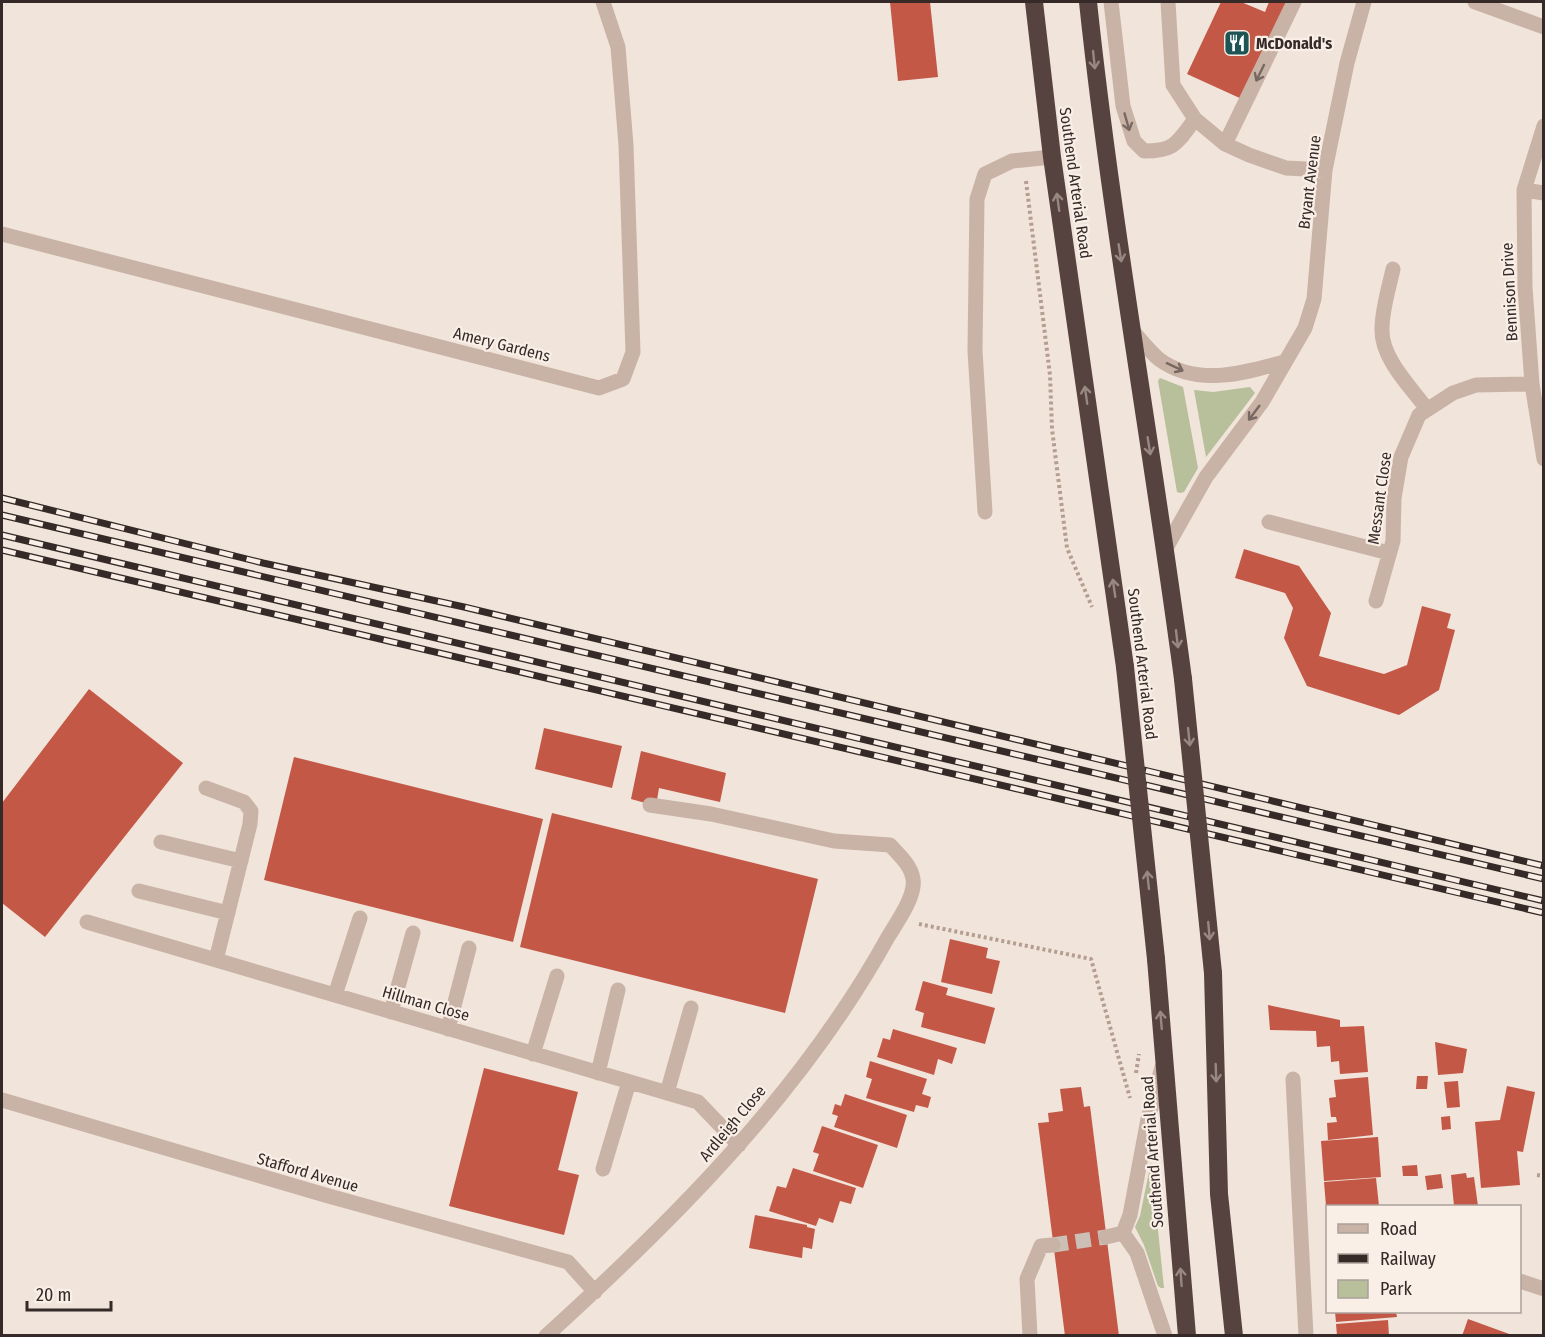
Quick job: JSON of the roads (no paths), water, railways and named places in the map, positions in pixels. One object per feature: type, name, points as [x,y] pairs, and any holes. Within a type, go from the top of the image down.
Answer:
[{"type":"highway","name":"Southend Arterial Road","points":[[1034,2],[1052,158],[1125,667],[1156,959],[1187,1335]]},
{"type":"highway","name":"Southend Arterial Road","points":[[1088,2],[1102,139],[1166,548],[1183,679],[1213,973],[1219,1194],[1234,1335]]},
{"type":"street","name":"Amery Gardens","points":[[2,234],[599,387],[622,379],[633,352],[626,145],[618,47],[603,2]]},
{"type":"street","points":[[1111,2],[1123,106],[1134,141],[1144,151],[1165,151],[1176,145],[1194,119]]},
{"type":"street","points":[[1168,2],[1173,85],[1194,119],[1225,144],[1286,168],[1325,170]]},
{"type":"street","points":[[1225,144],[1294,2]]},
{"type":"street","name":"Bryant Avenue","points":[[1166,548],[1206,477],[1262,402],[1305,328],[1314,299],[1325,170],[1347,63],[1364,2]]},
{"type":"street","points":[[1475,2],[1544,27]]},
{"type":"street","name":"Bennison Drive","points":[[1544,126],[1524,190],[1525,288],[1532,384],[1540,422],[1544,459]]},
{"type":"street","points":[[985,512],[975,351],[977,199],[985,174],[1012,161],[1052,158]]},
{"type":"street","points":[[1524,190],[1544,192]]},
{"type":"street","points":[[1393,269],[1382,329],[1391,358],[1426,408]]},
{"type":"street","points":[[1131,329],[1161,360],[1185,372],[1219,377],[1284,362]]},
{"type":"street","name":"Messant Close","points":[[1376,601],[1393,541],[1394,498],[1401,457],[1410,429],[1419,415],[1426,408],[1453,393],[1476,386],[1532,384]]},
{"type":"street","points":[[1269,522],[1389,553]]},
{"type":"street","points":[[207,788],[244,802],[251,811],[216,960]]},
{"type":"street","name":"Ardleigh Close","points":[[546,1335],[681,1210],[739,1145],[825,1036],[871,969],[907,902],[914,881],[910,868],[890,845],[834,841],[711,814],[650,805]]},
{"type":"street","points":[[161,842],[241,861]]},
{"type":"street","points":[[139,891],[228,913]]},
{"type":"street","points":[[335,995],[360,918]]},
{"type":"street","name":"Hillman Close","points":[[87,922],[698,1102],[739,1145]]},
{"type":"street","points":[[392,1012],[414,933]]},
{"type":"street","points":[[448,1029],[469,948]]},
{"type":"street","points":[[533,1054],[556,976]]},
{"type":"street","points":[[598,1073],[618,990]]},
{"type":"street","points":[[667,1093],[691,1008]]},
{"type":"street","points":[[1123,1233],[1130,1215],[1148,1119],[1165,1058]]},
{"type":"street","points":[[1293,1079],[1306,1335]]},
{"type":"street","points":[[603,1169],[629,1082]]},
{"type":"street","name":"Stafford Avenue","points":[[2,1100],[325,1196],[568,1262],[595,1292]]},
{"type":"street","points":[[1106,1237],[1123,1233]]},
{"type":"street","points":[[1123,1233],[1137,1252],[1165,1335]]},
{"type":"street","points":[[1030,1335],[1028,1279],[1041,1246],[1053,1245]]},
{"type":"street","points":[[1521,1281],[1544,1289]]},
{"type":"tunnel","points":[[1053,1245],[1106,1237]]},
{"type":"railway","points":[[2,498],[263,563],[464,607],[1544,866]]},
{"type":"railway","points":[[2,515],[1544,879]]},
{"type":"railway","points":[[2,535],[1544,901]]},
{"type":"railway","points":[[2,550],[1544,913]]},
{"type":"place","name":"McDonald's","points":[[1237,43]]}]
